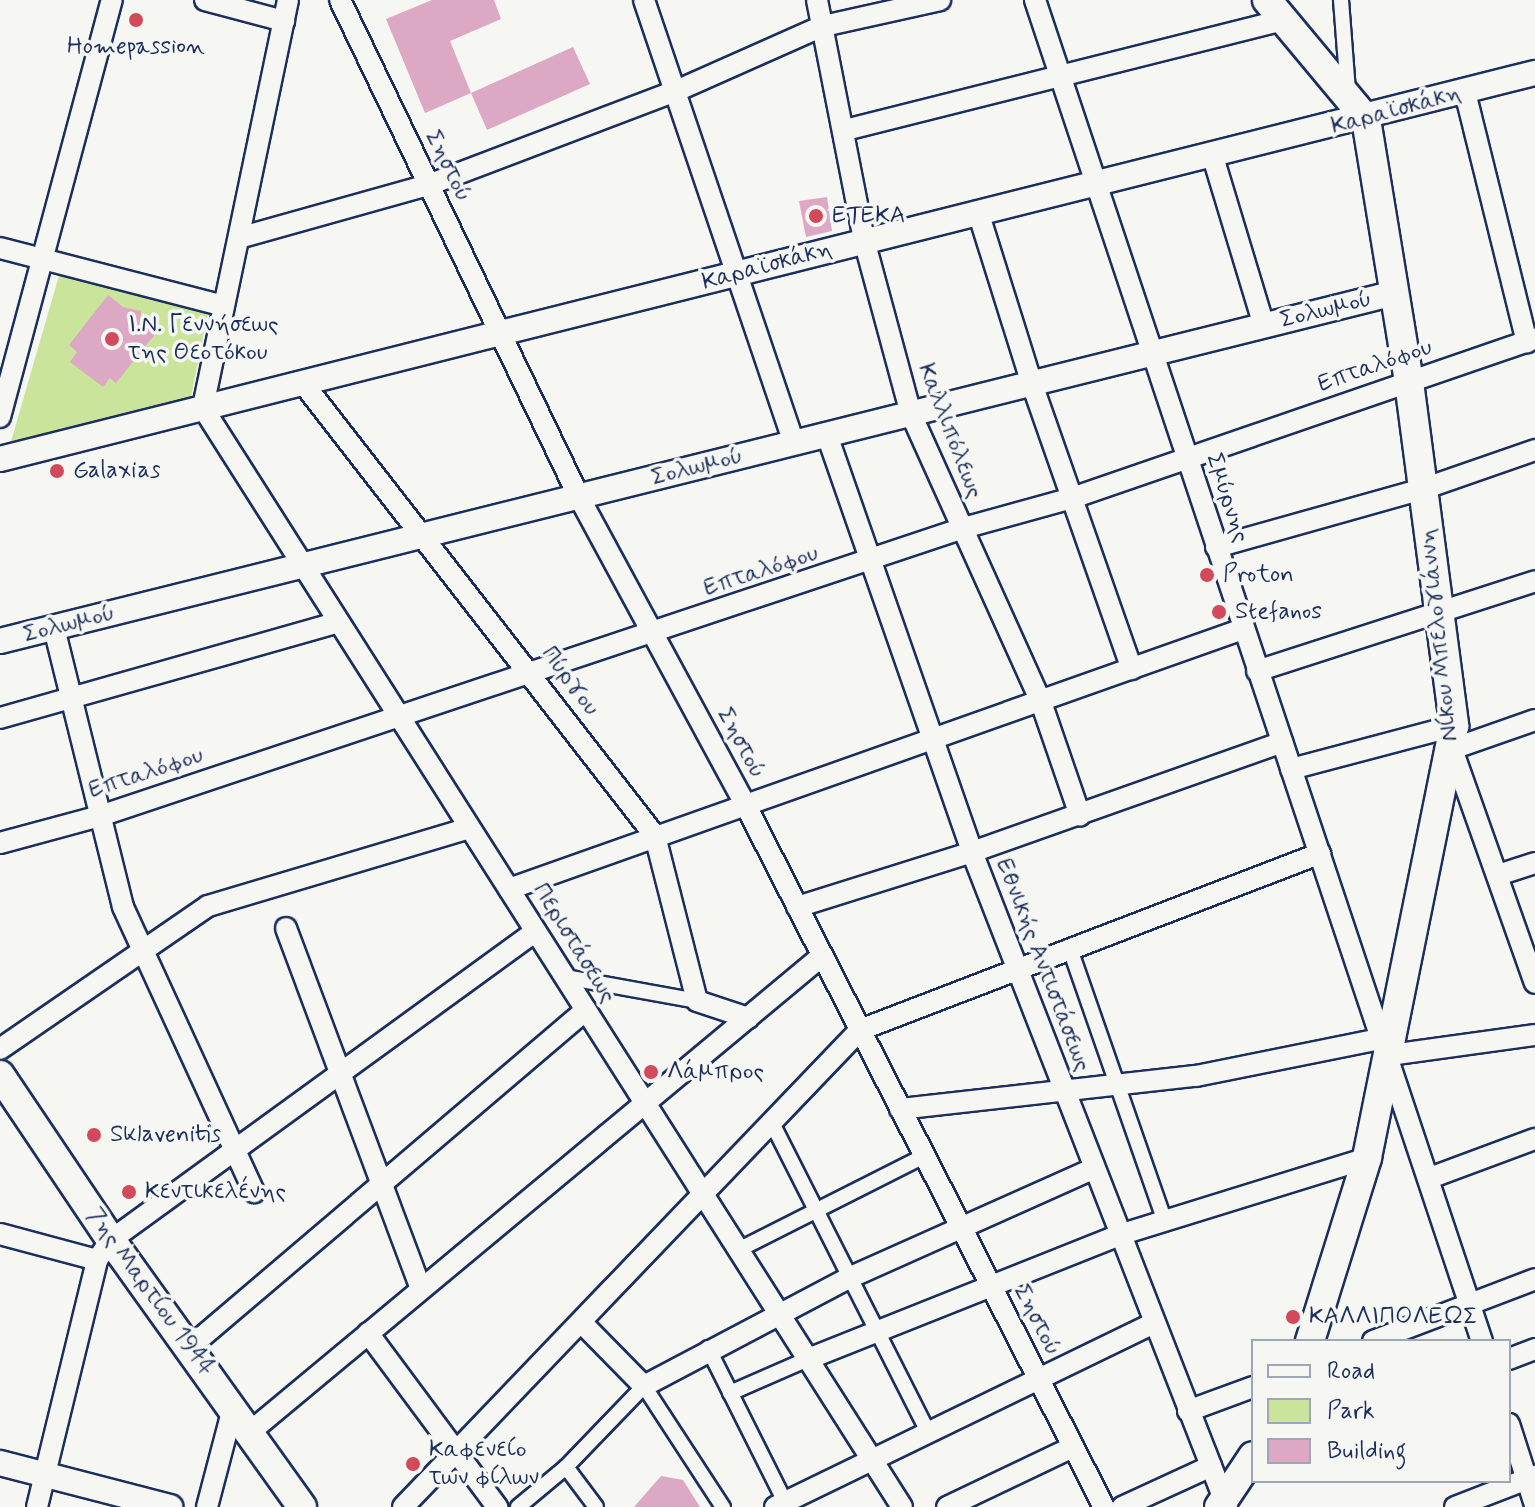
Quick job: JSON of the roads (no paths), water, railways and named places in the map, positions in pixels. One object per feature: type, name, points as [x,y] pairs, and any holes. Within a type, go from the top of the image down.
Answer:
[{"type":"main road","name":"Νίκου Μπελογιάννη","points":[[1276,10],[1348,93],[1366,119],[1409,382],[1453,738],[1387,1047],[1367,1158],[1311,1339]]},
{"type":"main road","name":"7ης Μαρτίου 1944","points":[[0,1075],[104,1250],[190,1347],[302,1507]]},
{"type":"main road","points":[[1223,1505],[1251,1459]]},
{"type":"street","points":[[0,417],[112,0]]},
{"type":"street","points":[[205,0],[284,21]]},
{"type":"street","points":[[203,408],[288,0]]},
{"type":"street","name":"Σηστού","points":[[340,0],[428,185],[504,333],[579,497],[745,804],[1104,1507]]},
{"type":"street","points":[[644,0],[794,443]]},
{"type":"street","name":"Καλλιπόλεως","points":[[817,0],[845,130],[864,240],[911,414],[960,529],[1041,702],[1080,815]]},
{"type":"street","points":[[239,238],[428,185],[676,91],[823,26],[940,0]]},
{"type":"street","name":"Σμύρνης","points":[[1035,0],[1257,671],[1387,1047],[1481,1339]]},
{"type":"street","points":[[1341,0],[1348,93]]},
{"type":"street","points":[[845,130],[1059,77],[1276,10]]},
{"type":"street","name":"Καραϊσκάκη","points":[[0,459],[864,240],[979,215],[1366,119],[1535,73]]},
{"type":"street","points":[[1465,92],[1531,340]]},
{"type":"street","points":[[1213,157],[1264,326]]},
{"type":"street","points":[[979,215],[1032,384],[1075,497],[1132,669]]},
{"type":"street","points":[[0,248],[224,306]]},
{"type":"street","name":"Σολωμού","points":[[0,641],[1395,293]]},
{"type":"street","name":"Επταλόφου","points":[[0,843],[100,816],[868,563],[960,529],[1075,497],[1531,340]]},
{"type":"street","name":"Πύργου","points":[[303,383],[531,672],[655,836],[697,1001]]},
{"type":"street","name":"Περιστάσεως","points":[[203,408],[902,1507]]},
{"type":"street","name":"Εθνικής Αντιστάσεως","points":[[827,435],[868,563],[972,852],[1152,1324],[1211,1466],[1223,1505]]},
{"type":"street","points":[[1216,547],[1423,489],[1535,450]]},
{"type":"street","points":[[1257,671],[1535,581]]},
{"type":"street","points":[[0,718],[339,622]]},
{"type":"street","points":[[54,628],[113,876],[142,949],[254,1192]]},
{"type":"street","points":[[509,889],[1243,629]]},
{"type":"street","points":[[1291,769],[1535,720]]},
{"type":"street","points":[[1453,738],[1533,975]]},
{"type":"street","points":[[797,907],[972,852],[1282,742]]},
{"type":"street","points":[[0,1049],[208,906],[469,828]]},
{"type":"street","points":[[403,1507],[860,1030],[1320,853]]},
{"type":"street","points":[[1498,875],[1535,863]]},
{"type":"street","points":[[286,928],[421,1289]]},
{"type":"street","points":[[37,1507],[104,1250],[536,931]]},
{"type":"street","points":[[1070,949],[1165,1222]]},
{"type":"street","points":[[250,1432],[822,956]]},
{"type":"street","points":[[565,977],[697,1001],[748,1018]]},
{"type":"street","points":[[190,1347],[586,1010]]},
{"type":"street","points":[[900,1109],[1196,1076],[1387,1047],[1535,1035]]},
{"type":"street","points":[[772,1123],[927,1430]]},
{"type":"street","points":[[1430,1178],[1535,1139]]},
{"type":"street","points":[[738,1250],[924,1156]]},
{"type":"street","points":[[730,1393],[878,1330],[1119,1235],[1367,1158]]},
{"type":"street","points":[[518,1507],[566,1467],[644,1386],[708,1348],[851,1277],[1093,1169]]},
{"type":"street","points":[[0,1234],[104,1250]]},
{"type":"street","points":[[1378,1339],[1535,1279]]},
{"type":"street","points":[[581,1322],[644,1386],[723,1507]]},
{"type":"street","points":[[708,1348],[780,1504],[870,1457],[1152,1324]]},
{"type":"street","points":[[368,1333],[497,1507]]},
{"type":"street","points":[[1511,1358],[1535,1349]]},
{"type":"street","points":[[1188,1411],[1251,1388]]},
{"type":"street","points":[[207,1507],[233,1408]]},
{"type":"street","points":[[1511,1429],[1531,1478],[1535,1505]]},
{"type":"street","points":[[947,1507],[1073,1447]]},
{"type":"street","points":[[0,1463],[170,1507]]},
{"type":"street","points":[[1122,1507],[1211,1466]]},
{"type":"street","points":[[566,1467],[596,1507]]},
{"type":"street","points":[[1455,1507],[1531,1478]]},
{"type":"place","name":"Homepassion","points":[[136,20]]},
{"type":"place","name":"ΕΤΕΚΑ","points":[[816,216]]},
{"type":"place","name":"Ι.Ν. Γεννήσεως της Θεοτόκου","points":[[112,339]]},
{"type":"place","name":"Galaxias","points":[[57,471]]},
{"type":"place","name":"Proton","points":[[1207,575]]},
{"type":"place","name":"Stefanos","points":[[1219,612]]},
{"type":"place","name":"Λάμπρος","points":[[651,1072]]},
{"type":"place","name":"Sklavenitis","points":[[94,1135]]},
{"type":"place","name":"Κεντικελένης","points":[[129,1192]]},
{"type":"place","name":"ΚΑΛΛΙΠΟΛΕΩΣ","points":[[1293,1317]]},
{"type":"place","name":"Καφενείο των φίλων","points":[[413,1464]]}]
